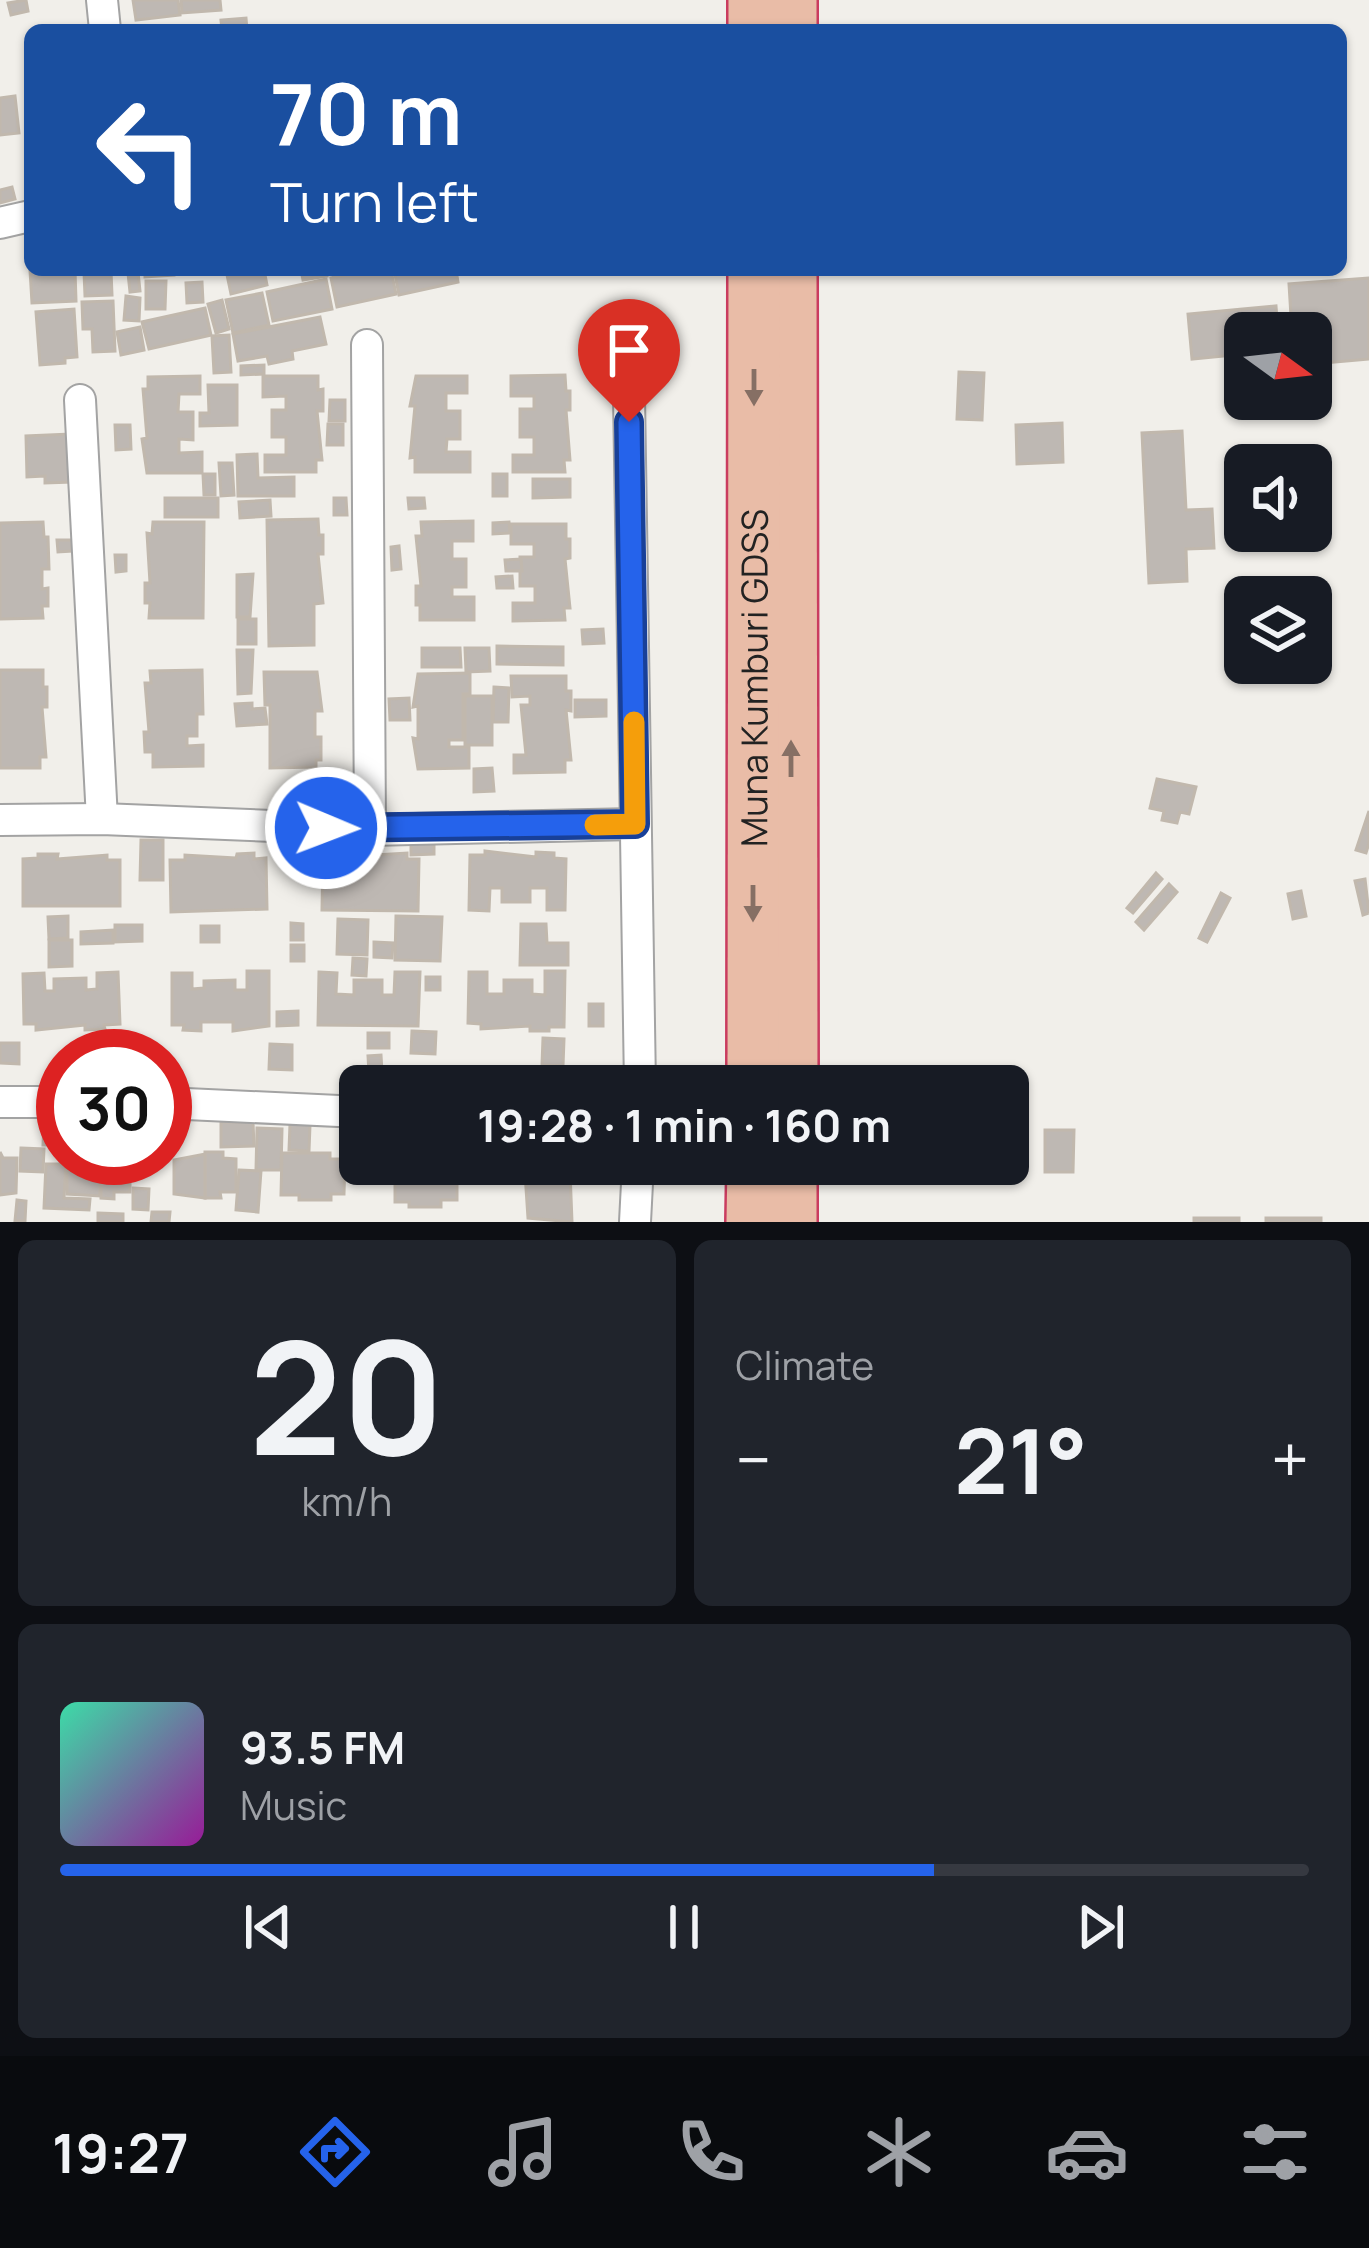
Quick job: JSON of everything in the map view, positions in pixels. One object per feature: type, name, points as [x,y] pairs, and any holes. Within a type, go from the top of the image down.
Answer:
[{"type":"highway","name":"Muna Kumburi GDSS","points":[[753,1065],[754,276]]},
{"type":"highway","name":"Muna Kumburi GDSS","points":[[791,276],[791,1065]]},
{"type":"highway","points":[[752,1222],[753,1185]]},
{"type":"highway","points":[[791,1185],[791,1222]]},
{"type":"street","points":[[628,333],[640,1065]]},
{"type":"street","points":[[368,345],[370,830]]},
{"type":"street","points":[[80,400],[102,819]]},
{"type":"street","points":[[0,820],[102,819],[370,830],[635,824]]},
{"type":"street","points":[[0,1102],[36,1102]]},
{"type":"street","points":[[192,1104],[339,1111]]},
{"type":"street","points":[[635,1222],[637,1185]]},
{"type":"building","points":[[26,0],[28,11],[11,15],[8,3]]},
{"type":"building","points":[[133,0],[178,0],[180,15],[136,20]]},
{"type":"building","points":[[181,0],[220,0],[221,10],[182,13]]},
{"type":"building","points":[[246,18],[246,24],[221,24],[221,20]]},
{"type":"building","points":[[15,96],[19,133],[0,135],[0,98]]},
{"type":"building","points":[[12,187],[15,199],[0,203],[0,190]]},
{"type":"building","points":[[30,276],[75,276],[76,301],[32,303]]},
{"type":"building","points":[[84,276],[111,276],[112,295],[85,296]]},
{"type":"building","points":[[128,276],[138,276],[140,291],[130,292]]},
{"type":"building","points":[[227,276],[265,276],[267,285],[231,294]]},
{"type":"building","points":[[392,276],[396,294],[337,307],[331,278]]},
{"type":"building","points":[[395,276],[457,276],[458,282],[399,295]]},
{"type":"building","points":[[1369,278],[1369,359],[1332,362],[1332,312],[1291,312],[1289,284]]},
{"type":"building","points":[[326,279],[332,309],[273,321],[267,292]]},
{"type":"building","points":[[146,281],[166,281],[165,309],[146,309]]},
{"type":"building","points":[[202,282],[203,302],[187,303],[186,283]]},
{"type":"building","points":[[262,293],[269,325],[233,333],[226,300]]},
{"type":"building","points":[[126,296],[140,298],[139,321],[124,320]]},
{"type":"building","points":[[222,300],[229,329],[216,333],[208,304]]},
{"type":"building","points":[[113,301],[115,351],[93,352],[92,329],[83,329],[82,302]]},
{"type":"building","points":[[1276,306],[1276,312],[1224,312],[1224,356],[1192,359],[1188,314]]},
{"type":"building","points":[[205,308],[211,335],[149,349],[142,322]]},
{"type":"building","points":[[74,309],[77,357],[40,365],[36,312]]},
{"type":"building","points":[[320,317],[326,344],[292,351],[293,359],[269,364],[267,356],[238,361],[233,334]]},
{"type":"building","points":[[140,327],[144,350],[121,355],[117,332]]},
{"type":"building","points":[[229,335],[231,372],[214,373],[212,336]]},
{"type":"building","points":[[264,365],[264,374],[241,375],[241,366]]},
{"type":"building","points":[[959,372],[984,373],[982,420],[957,419]]},
{"type":"building","points":[[565,375],[566,391],[570,391],[570,410],[566,410],[570,460],[564,460],[565,472],[513,472],[513,455],[534,455],[534,437],[520,437],[520,409],[534,409],[534,396],[511,396],[511,376]]},
{"type":"building","points":[[200,376],[200,394],[179,394],[178,412],[193,412],[193,440],[179,439],[179,453],[202,452],[202,473],[147,473],[142,439],[147,438],[143,389],[148,389],[148,377]]},
{"type":"building","points":[[263,376],[318,376],[318,390],[323,389],[323,411],[317,411],[322,460],[316,460],[316,472],[265,472],[265,455],[286,455],[286,437],[272,437],[272,410],[286,410],[286,396],[263,397]]},
{"type":"building","points":[[416,376],[467,376],[467,393],[446,393],[446,411],[460,411],[460,439],[447,439],[446,452],[470,452],[470,472],[415,472],[415,457],[410,458],[415,406],[410,406]]},
{"type":"building","points":[[208,385],[237,385],[237,425],[200,426],[200,413],[209,413]]},
{"type":"building","points":[[330,400],[345,400],[345,421],[329,421]]},
{"type":"building","points":[[1062,423],[1063,462],[1017,464],[1016,425]]},
{"type":"building","points":[[328,424],[343,424],[343,445],[327,445]]},
{"type":"building","points":[[115,425],[130,425],[131,449],[116,450]]},
{"type":"building","points":[[1182,431],[1186,510],[1212,509],[1214,548],[1186,549],[1187,581],[1149,583],[1142,433]]},
{"type":"building","points":[[70,434],[72,482],[45,483],[45,476],[27,477],[26,436]]},
{"type":"building","points":[[257,454],[258,478],[294,477],[294,496],[238,496],[237,455]]},
{"type":"building","points":[[219,463],[232,463],[234,495],[221,496]]},
{"type":"building","points":[[203,474],[215,474],[215,495],[204,495]]},
{"type":"building","points":[[493,474],[507,474],[507,496],[493,496]]},
{"type":"building","points":[[533,479],[570,479],[570,497],[533,498]]},
{"type":"building","points":[[165,498],[218,498],[218,517],[165,517]]},
{"type":"building","points":[[334,498],[346,498],[347,515],[334,515]]},
{"type":"building","points":[[408,498],[424,498],[425,508],[409,509]]},
{"type":"building","points":[[270,500],[271,516],[240,518],[239,502]]},
{"type":"building","points":[[318,519],[319,535],[323,535],[323,554],[318,554],[323,603],[314,604],[314,645],[269,646],[267,520]]},
{"type":"building","points":[[473,521],[473,541],[452,541],[452,559],[466,559],[466,587],[452,587],[452,597],[474,597],[474,620],[420,620],[416,536],[422,536],[421,522]]},
{"type":"building","points":[[43,522],[49,569],[42,569],[42,589],[48,588],[43,618],[0,619],[0,523]]},
{"type":"building","points":[[153,522],[204,522],[203,618],[149,618],[150,603],[145,603],[145,583],[150,583],[147,533],[152,534]]},
{"type":"building","points":[[509,522],[510,533],[493,534],[493,523]]},
{"type":"building","points":[[511,524],[566,524],[570,608],[564,608],[565,620],[513,621],[513,603],[535,603],[535,586],[520,586],[520,557],[534,557],[534,544],[511,544]]},
{"type":"building","points":[[57,540],[72,540],[72,551],[58,552]]},
{"type":"building","points":[[399,546],[401,569],[392,570],[391,547]]},
{"type":"building","points":[[115,555],[126,555],[126,571],[116,572]]},
{"type":"building","points":[[521,559],[522,571],[506,571],[505,560]]},
{"type":"building","points":[[253,574],[250,617],[237,617],[237,575]]},
{"type":"building","points":[[512,576],[513,588],[497,588],[496,577]]},
{"type":"building","points":[[238,619],[256,619],[256,644],[238,644]]},
{"type":"building","points":[[603,629],[604,643],[583,644],[582,630]]},
{"type":"building","points":[[497,646],[563,647],[563,665],[497,664]]},
{"type":"building","points":[[422,648],[460,648],[461,667],[422,667]]},
{"type":"building","points":[[465,648],[489,648],[490,671],[466,672]]},
{"type":"building","points":[[237,650],[253,650],[251,693],[238,694]]},
{"type":"building","points":[[0,670],[43,670],[46,757],[40,757],[40,768],[0,768]]},
{"type":"building","points":[[202,670],[203,714],[197,714],[197,736],[187,736],[187,746],[203,745],[203,766],[153,767],[153,752],[145,752],[144,732],[149,732],[145,683],[151,683],[150,671]]},
{"type":"building","points":[[264,672],[317,672],[322,711],[315,711],[315,737],[321,737],[321,760],[316,760],[316,767],[270,768],[270,705],[265,705]]},
{"type":"building","points":[[470,673],[470,694],[463,694],[463,740],[449,740],[449,747],[469,747],[469,768],[418,769],[413,738],[418,739],[418,706],[413,707],[418,674]]},
{"type":"building","points":[[511,676],[566,676],[566,691],[571,691],[571,711],[566,710],[571,760],[565,760],[565,772],[514,773],[514,755],[526,755],[521,705],[530,705],[530,696],[512,697]]},
{"type":"building","points":[[494,687],[509,688],[508,722],[493,722]]},
{"type":"building","points":[[465,696],[492,696],[492,745],[465,745]]},
{"type":"building","points":[[409,698],[410,720],[390,720],[389,699]]},
{"type":"building","points":[[575,700],[606,700],[606,716],[575,717]]},
{"type":"building","points":[[252,703],[252,709],[265,708],[267,724],[237,726],[235,704]]},
{"type":"building","points":[[492,768],[494,791],[474,792],[474,769]]},
{"type":"building","points":[[1157,779],[1196,787],[1189,814],[1180,812],[1177,823],[1162,820],[1164,811],[1150,808]]},
{"type":"building","points":[[1369,811],[1369,843],[1366,853],[1356,850]]},
{"type":"building","points":[[141,840],[163,840],[163,880],[140,880]]},
{"type":"building","points":[[411,841],[434,841],[434,854],[411,855]]},
{"type":"building","points":[[338,851],[358,851],[357,856],[407,853],[407,859],[419,859],[418,911],[322,910],[323,856],[338,856]]},
{"type":"building","points":[[485,851],[536,857],[536,852],[554,853],[554,858],[566,859],[565,910],[547,910],[547,888],[530,888],[530,902],[502,902],[502,888],[490,888],[489,911],[469,910],[470,855],[485,855]]},
{"type":"building","points":[[254,853],[254,859],[266,858],[267,909],[171,912],[170,860],[185,860],[185,855],[236,858]]},
{"type":"building","points":[[38,854],[58,854],[57,859],[107,855],[107,860],[120,860],[120,906],[23,906],[23,859],[38,858]]},
{"type":"building","points":[[1156,873],[1162,879],[1133,913],[1127,908]]},
{"type":"building","points":[[1365,879],[1369,913],[1363,915],[1355,881]]},
{"type":"building","points":[[1169,884],[1177,892],[1144,930],[1136,922]]},
{"type":"building","points":[[1301,891],[1306,916],[1293,919],[1288,894]]},
{"type":"building","points":[[1221,893],[1230,898],[1207,942],[1199,938]]},
{"type":"building","points":[[68,916],[68,938],[49,939],[48,917]]},
{"type":"building","points":[[396,916],[442,917],[440,961],[395,960]]},
{"type":"building","points":[[338,919],[368,920],[367,955],[337,954]]},
{"type":"building","points":[[291,923],[303,924],[303,940],[291,940]]},
{"type":"building","points":[[521,924],[546,924],[547,943],[568,943],[568,965],[520,965]]},
{"type":"building","points":[[115,925],[142,925],[142,941],[115,942]]},
{"type":"building","points":[[201,926],[219,926],[219,942],[201,942]]},
{"type":"building","points":[[113,930],[113,943],[81,944],[81,932]]},
{"type":"building","points":[[49,940],[72,940],[72,966],[49,967]]},
{"type":"building","points":[[374,942],[393,943],[392,958],[374,957]]},
{"type":"building","points":[[291,945],[304,945],[304,961],[291,961]]},
{"type":"building","points":[[353,958],[367,959],[366,976],[352,975]]},
{"type":"building","points":[[247,971],[269,971],[269,1026],[233,1031],[233,1022],[201,1022],[201,1031],[172,1025],[172,973],[192,973],[192,989],[204,988],[204,981],[235,980],[235,990],[247,990]]},
{"type":"building","points":[[545,971],[565,971],[564,1027],[549,1027],[549,1031],[530,1031],[530,1026],[481,1029],[481,1024],[468,1023],[469,972],[487,972],[487,994],[504,994],[504,980],[532,980],[532,994],[545,995]]},
{"type":"building","points":[[118,972],[120,1024],[104,1025],[105,1029],[85,1029],[85,1025],[36,1029],[36,1024],[24,1024],[23,974],[44,973],[45,991],[54,991],[54,979],[86,978],[86,990],[97,989],[97,973]]},
{"type":"building","points":[[319,972],[337,973],[336,994],[354,995],[354,980],[382,980],[382,995],[394,995],[395,972],[420,972],[418,1026],[318,1025]]},
{"type":"building","points":[[426,977],[440,977],[440,990],[426,990]]},
{"type":"building","points":[[589,1004],[603,1004],[603,1026],[589,1026]]},
{"type":"building","points":[[298,1011],[298,1025],[277,1026],[277,1012]]},
{"type":"building","points":[[412,1031],[436,1032],[435,1054],[411,1053]]},
{"type":"building","points":[[368,1033],[389,1033],[389,1048],[368,1048]]},
{"type":"building","points":[[543,1038],[564,1039],[563,1065],[542,1065]]},
{"type":"building","points":[[0,1043],[19,1043],[19,1064],[0,1063]]},
{"type":"building","points":[[270,1044],[292,1045],[292,1070],[269,1069]]},
{"type":"building","points":[[381,1055],[382,1065],[369,1065],[368,1056]]},
{"type":"building","points":[[221,1122],[253,1122],[254,1146],[221,1147]]},
{"type":"building","points":[[290,1124],[310,1125],[309,1151],[289,1150]]},
{"type":"building","points":[[257,1128],[282,1129],[281,1170],[256,1170]]},
{"type":"building","points":[[1045,1130],[1074,1130],[1073,1172],[1045,1172]]},
{"type":"building","points":[[21,1148],[36,1149],[36,1172],[20,1171]]},
{"type":"building","points":[[0,1152],[3,1158],[17,1158],[16,1193],[0,1195]]},
{"type":"building","points":[[205,1152],[223,1152],[223,1158],[236,1159],[236,1192],[205,1198]]},
{"type":"building","points":[[282,1153],[330,1153],[330,1159],[339,1159],[339,1185],[344,1185],[344,1194],[331,1194],[331,1200],[281,1195]]},
{"type":"building","points":[[205,1154],[205,1198],[174,1194],[174,1185],[192,1185],[192,1157]]},
{"type":"building","points":[[239,1170],[261,1171],[258,1212],[236,1210]]},
{"type":"building","points":[[45,1185],[65,1185],[64,1198],[90,1199],[89,1210],[44,1208]]},
{"type":"building","points":[[67,1185],[100,1185],[100,1196],[67,1194]]},
{"type":"building","points":[[101,1185],[130,1185],[130,1192],[114,1192],[114,1199],[101,1198]]},
{"type":"building","points":[[395,1185],[457,1185],[457,1200],[441,1200],[441,1207],[395,1202]]},
{"type":"building","points":[[526,1185],[571,1185],[572,1222],[528,1218]]},
{"type":"building","points":[[133,1188],[149,1189],[148,1210],[133,1209]]},
{"type":"building","points":[[17,1200],[26,1201],[25,1221],[15,1221]]},
{"type":"building","points":[[152,1212],[170,1212],[169,1222],[151,1222]]},
{"type":"building","points":[[98,1213],[123,1214],[123,1222],[98,1222]]},
{"type":"building","points":[[1194,1218],[1239,1218],[1239,1222],[1194,1222]]},
{"type":"building","points":[[1266,1218],[1321,1218],[1321,1222],[1266,1222]]},
{"type":"slow traffic","points":[[595,825],[635,824],[634,722]]},
{"type":"route","points":[[326,828],[635,824],[629,422]]}]
